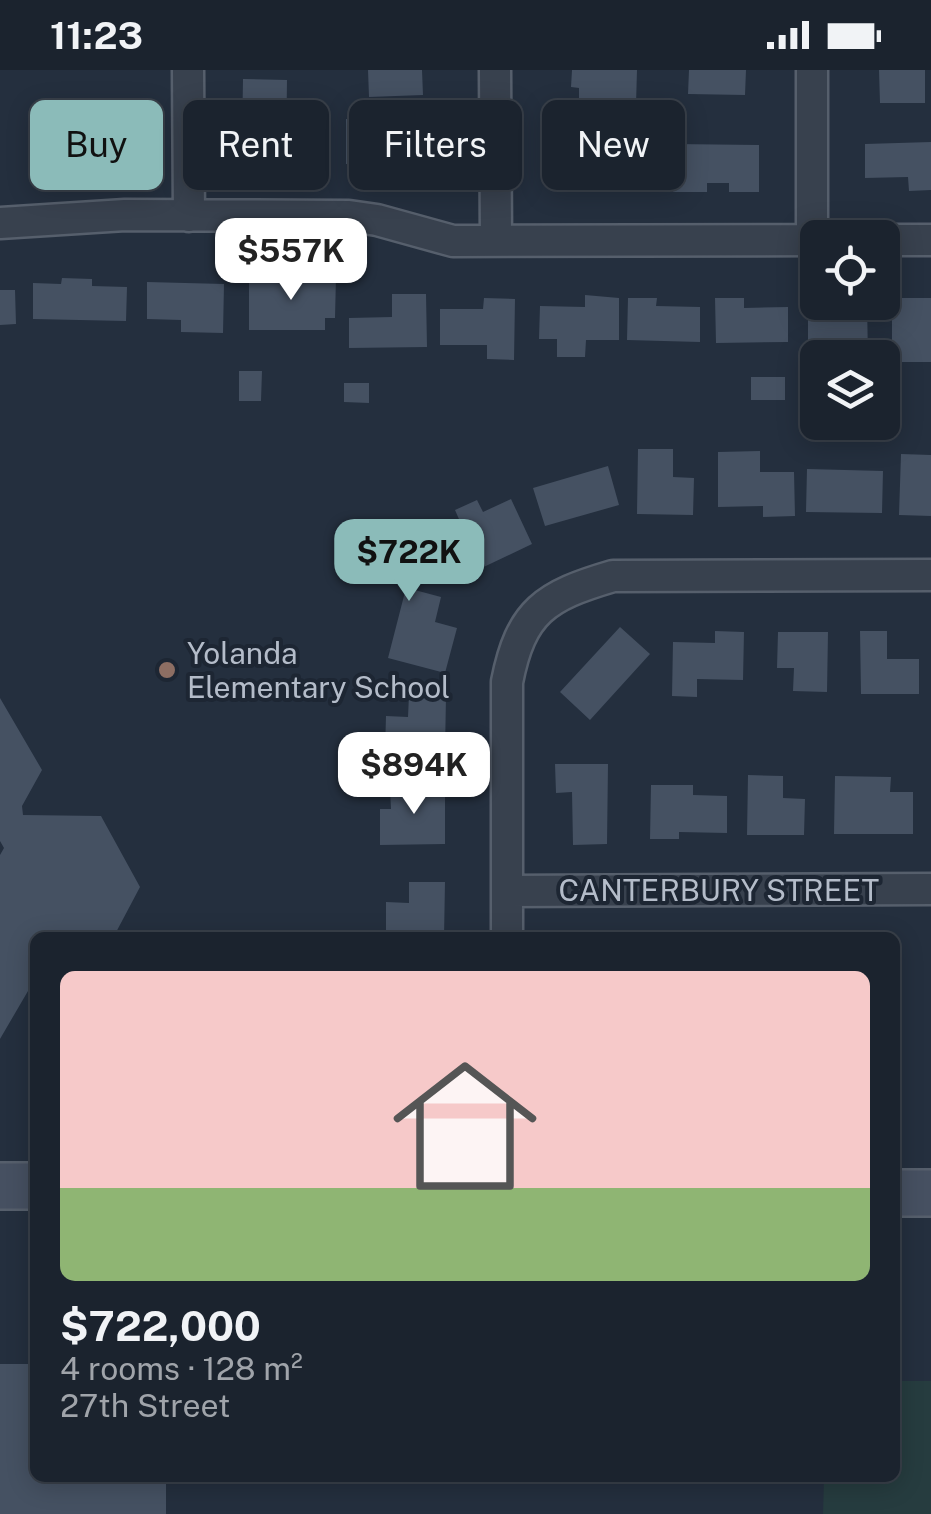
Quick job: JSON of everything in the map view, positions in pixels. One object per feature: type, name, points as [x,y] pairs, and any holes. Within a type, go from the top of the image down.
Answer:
[{"type":"street","points":[[188,70],[189,216]]},
{"type":"street","points":[[495,70],[496,241]]},
{"type":"street","points":[[812,70],[815,220]]},
{"type":"street","points":[[0,223],[125,215],[349,216],[453,241],[800,240]]},
{"type":"street","points":[[900,240],[931,240]]},
{"type":"street","points":[[507,932],[507,682],[514,645],[532,614],[571,588],[612,576],[931,575]]},
{"type":"street","name":"CANTERBURY STREET","points":[[508,891],[931,890]]},
{"type":"street","points":[[0,1186],[30,1186]]},
{"type":"street","points":[[900,1193],[931,1193]]},
{"type":"green space","points":[[900,1381],[931,1381],[931,1514],[823,1514],[824,1482],[900,1482]]},
{"type":"building","points":[[368,70],[422,70],[423,95],[369,97]]},
{"type":"building","points":[[572,70],[637,70],[636,100],[579,100],[579,88],[571,87]]},
{"type":"building","points":[[689,70],[746,70],[745,95],[688,94]]},
{"type":"building","points":[[879,70],[925,70],[925,103],[880,103]]},
{"type":"building","points":[[243,79],[287,80],[287,100],[243,100]]},
{"type":"building","points":[[346,119],[349,119],[349,164]]},
{"type":"building","points":[[931,142],[931,190],[909,191],[908,177],[865,178],[865,144]]},
{"type":"building","points":[[685,144],[759,145],[759,192],[729,192],[729,183],[707,183],[707,192],[673,192],[685,190]]},
{"type":"building","points":[[249,276],[336,277],[335,318],[325,318],[325,330],[249,330]]},
{"type":"building","points":[[62,278],[92,279],[92,286],[127,287],[126,321],[33,319],[33,283],[61,284]]},
{"type":"building","points":[[147,282],[224,284],[223,333],[181,332],[181,320],[147,319]]},
{"type":"building","points":[[0,290],[15,290],[16,324],[0,325]]},
{"type":"building","points":[[392,294],[426,294],[427,347],[349,348],[349,318],[392,317]]},
{"type":"building","points":[[585,295],[619,298],[619,340],[586,340],[585,357],[557,357],[557,339],[539,339],[540,306],[585,307]]},
{"type":"building","points":[[484,298],[515,299],[514,360],[487,359],[487,345],[440,345],[440,309],[483,309]]},
{"type":"building","points":[[628,298],[657,298],[656,306],[700,307],[700,342],[627,340]]},
{"type":"building","points":[[715,298],[744,298],[744,308],[788,307],[788,342],[716,343]]},
{"type":"building","points":[[900,298],[931,298],[931,362],[900,362],[900,340],[892,340],[892,320],[900,320]]},
{"type":"building","points":[[808,320],[867,320],[868,340],[808,340]]},
{"type":"building","points":[[239,371],[262,371],[261,401],[239,401]]},
{"type":"building","points":[[751,377],[785,377],[785,400],[751,400]]},
{"type":"building","points":[[344,383],[369,383],[369,403],[344,402]]},
{"type":"building","points":[[638,449],[673,449],[673,477],[694,478],[693,515],[637,514]]},
{"type":"building","points":[[760,451],[760,472],[794,472],[795,516],[763,517],[763,506],[718,507],[718,452]]},
{"type":"building","points":[[901,454],[931,455],[931,516],[899,515]]},
{"type":"building","points":[[608,466],[619,505],[545,526],[533,488]]},
{"type":"building","points":[[807,469],[883,471],[882,513],[806,512]]},
{"type":"building","points":[[511,499],[532,544],[471,573],[451,531],[462,526],[455,510],[477,500],[483,512]]},
{"type":"building","points":[[367,523],[427,564],[411,589],[441,597],[435,622],[457,628],[445,673],[388,658],[406,588],[349,549]]},
{"type":"building","points":[[620,627],[650,654],[590,720],[560,692]]},
{"type":"building","points":[[715,631],[744,632],[743,680],[697,679],[697,697],[672,696],[673,642],[715,643]]},
{"type":"building","points":[[860,631],[887,631],[887,659],[919,659],[919,694],[861,694]]},
{"type":"building","points":[[778,632],[828,632],[827,692],[793,691],[794,668],[777,668]]},
{"type":"building","points":[[409,695],[446,696],[445,752],[385,751],[386,716],[408,717]]},
{"type":"building","points":[[0,698],[42,770],[22,806],[23,815],[101,816],[140,887],[116,932],[30,932],[30,988],[0,1039],[0,855],[4,848],[0,841]]},
{"type":"building","points":[[555,764],[608,764],[607,844],[573,845],[572,792],[556,793]]},
{"type":"building","points":[[748,775],[783,776],[783,798],[805,799],[804,835],[747,835]]},
{"type":"building","points":[[835,776],[891,777],[890,792],[913,792],[913,834],[834,834]]},
{"type":"building","points":[[651,785],[693,785],[693,795],[727,796],[727,833],[679,832],[679,839],[650,839]]},
{"type":"building","points":[[390,788],[445,788],[445,844],[380,845],[380,809],[391,809]]},
{"type":"building","points":[[409,882],[445,882],[444,932],[386,932],[386,902],[409,903]]},
{"type":"building","points":[[0,1364],[30,1364],[30,1482],[166,1482],[166,1514],[0,1514]]},
{"type":"place","name":"Yolanda Elementary School","points":[[167,670]]}]
